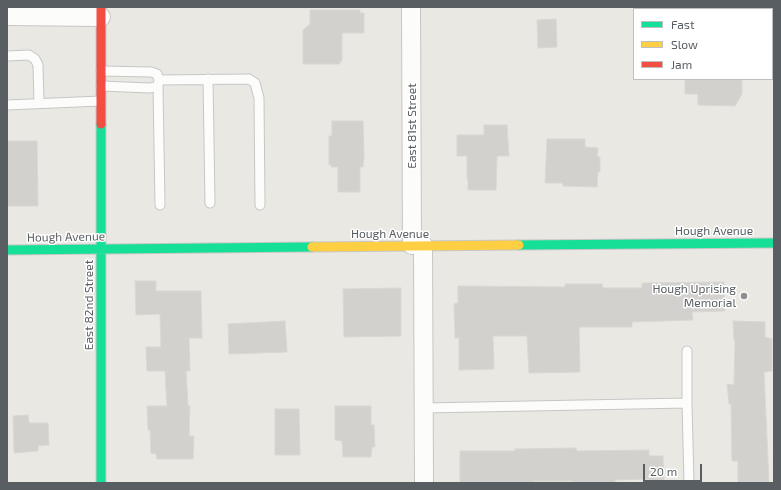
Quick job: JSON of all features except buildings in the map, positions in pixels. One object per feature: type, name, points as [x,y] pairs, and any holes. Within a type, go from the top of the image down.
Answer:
[{"type":"street","name":"East 81st Street","points":[[411,7],[417,245],[424,408],[424,483]]},
{"type":"street","points":[[7,16],[101,12]]},
{"type":"street","name":"East 82nd Street","points":[[101,12],[101,483]]},
{"type":"street","name":"Hough Avenue","points":[[7,250],[417,245],[774,243]]},
{"type":"lane","points":[[7,56],[29,55],[35,59],[38,65],[40,103]]},
{"type":"lane","points":[[101,71],[151,72],[157,74],[160,205]]},
{"type":"lane","points":[[101,86],[150,88],[158,83],[249,79],[255,83],[259,98],[260,205]]},
{"type":"lane","points":[[208,80],[210,203]]},
{"type":"lane","points":[[7,105],[101,101]]},
{"type":"lane","points":[[688,351],[687,403],[689,483]]},
{"type":"lane","points":[[424,408],[687,403]]},
{"type":"traffic: fast","points":[[101,124],[101,483]]},
{"type":"traffic: fast","points":[[519,245],[774,243]]},
{"type":"traffic: fast","points":[[7,250],[312,247]]},
{"type":"traffic: slow","points":[[312,247],[519,245]]},
{"type":"traffic: jam","points":[[101,7],[101,124]]},
{"type":"place","name":"Hough Uprising Memorial","points":[[744,296]]}]
